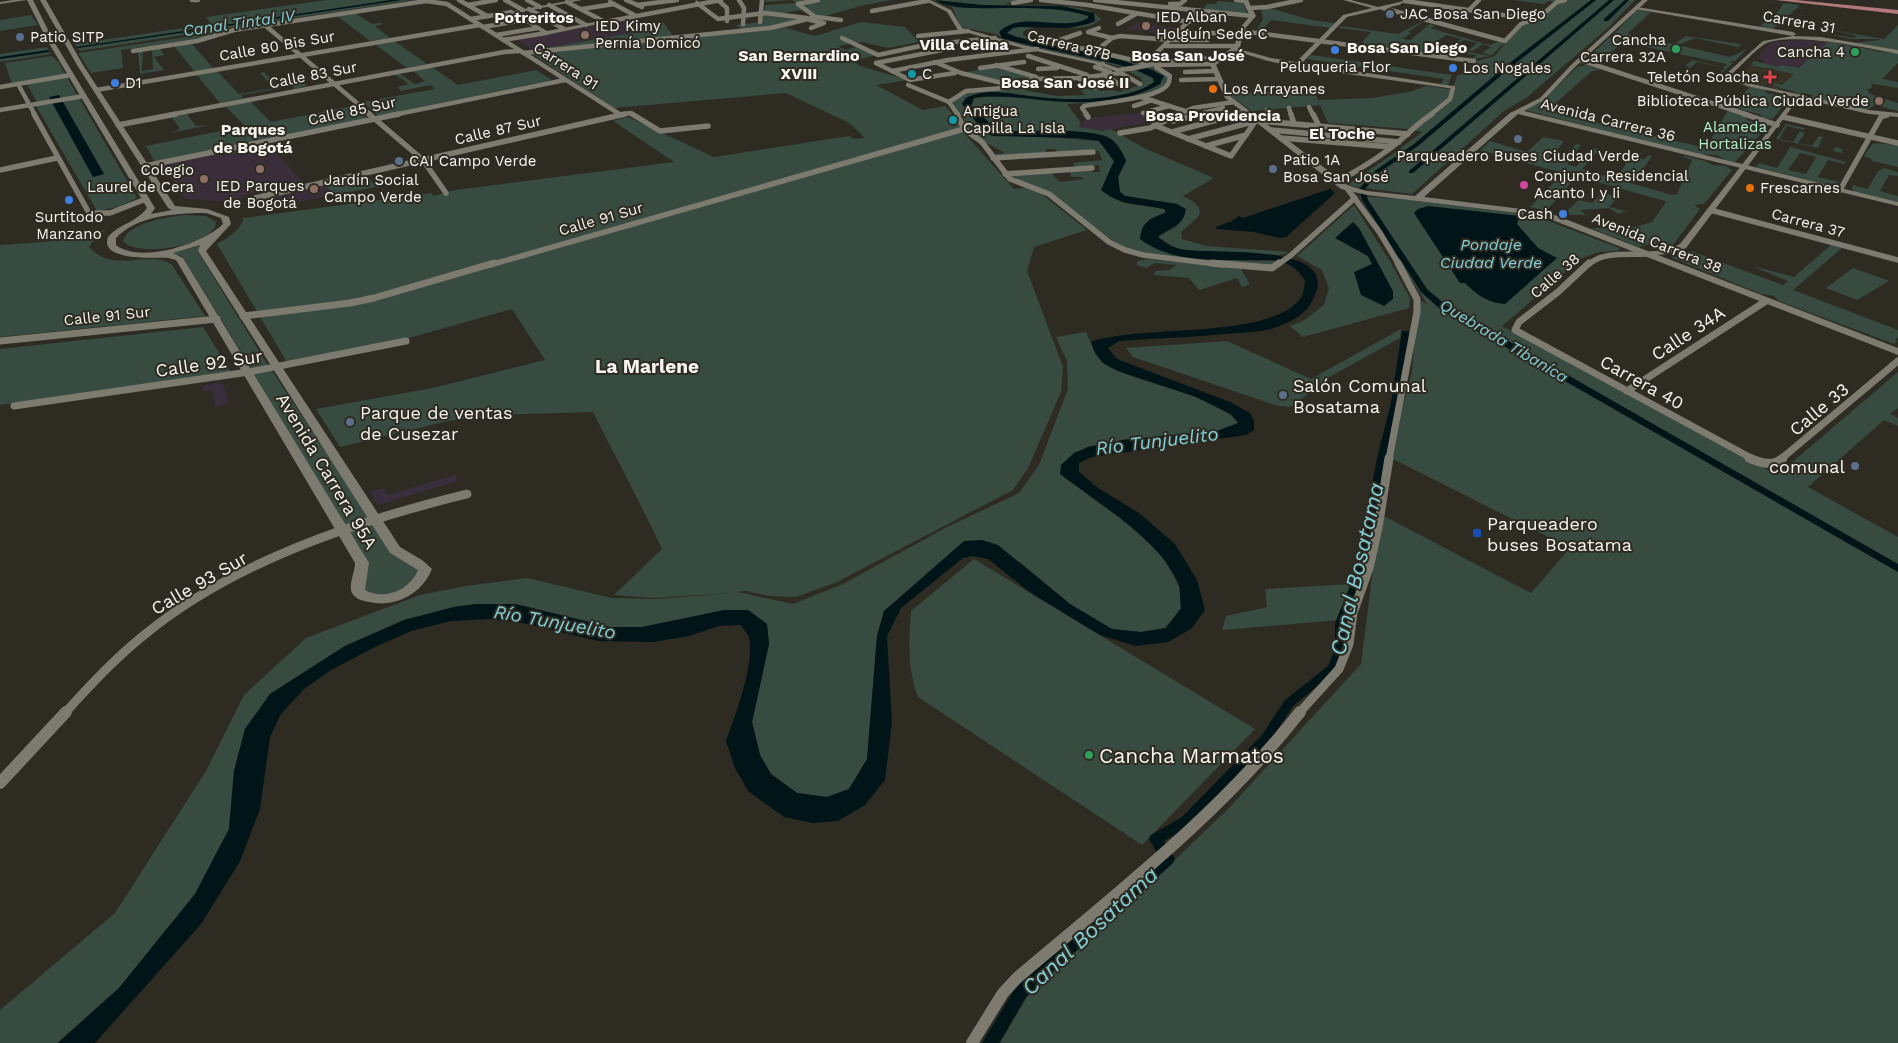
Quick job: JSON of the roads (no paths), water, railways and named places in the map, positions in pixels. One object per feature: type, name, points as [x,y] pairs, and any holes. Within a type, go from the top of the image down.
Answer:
[{"type":"main road","points":[[30,0],[52,43],[151,208],[134,223],[119,231],[111,239],[112,247],[122,252],[140,254],[162,252],[186,248],[220,232],[227,224],[225,217],[214,212],[172,208],[65,41],[43,0]]},
{"type":"main road","points":[[1218,79],[1214,67],[1238,41],[1253,16],[1245,0]]},
{"type":"main road","points":[[1417,199],[1516,111],[1542,98],[1645,0]]},
{"type":"main road","points":[[1779,0],[1898,12]]},
{"type":"main road","points":[[1822,0],[1898,8]]},
{"type":"main road","points":[[52,43],[65,41]]},
{"type":"main road","name":"Avenida Carrera 38","points":[[1218,79],[1224,93],[1235,103],[1258,120],[1272,126],[1281,138],[1338,182],[1360,194],[1544,214],[1898,352]]},
{"type":"main road","points":[[94,113],[108,110]]},
{"type":"main road","name":"Avenida Carrera 36","points":[[1516,111],[1898,204]]},
{"type":"main road","points":[[134,223],[165,214],[197,211]]},
{"type":"main road","name":"Avenida Carrera 95A","points":[[140,254],[169,255],[179,258],[362,563],[362,573],[357,585],[358,592],[364,597],[372,599],[398,595],[414,588],[423,579],[425,569],[419,563],[398,554],[202,251],[204,246],[220,232]]},
{"type":"street","points":[[0,3],[25,0]]},
{"type":"street","points":[[193,0],[198,0]]},
{"type":"street","points":[[459,0],[487,16]]},
{"type":"street","points":[[468,5],[496,0]]},
{"type":"street","points":[[505,0],[523,10]]},
{"type":"street","points":[[527,0],[540,7]]},
{"type":"street","points":[[550,1],[557,4],[580,0]]},
{"type":"street","points":[[574,6],[606,0],[614,4],[621,13]]},
{"type":"street","points":[[627,1],[636,0]]},
{"type":"street","points":[[637,5],[677,0]]},
{"type":"street","points":[[688,0],[699,4],[713,17],[718,19],[728,20],[761,13],[841,20]]},
{"type":"street","points":[[589,13],[634,14],[720,0],[726,7],[728,20]]},
{"type":"street","points":[[739,0],[744,8],[742,24]]},
{"type":"street","points":[[760,22],[762,0]]},
{"type":"street","points":[[811,28],[824,23],[812,18],[798,4],[818,0]]},
{"type":"street","points":[[1013,3],[1031,0]]},
{"type":"street","points":[[1041,0],[1088,5],[1186,25],[1238,41],[1265,59],[1454,88],[1451,97],[1431,116],[1417,123],[1399,142],[1338,182]]},
{"type":"street","points":[[1088,5],[1093,0],[1253,16]]},
{"type":"street","points":[[1146,0],[1178,4],[1185,0]]},
{"type":"street","points":[[1236,0],[1245,0]]},
{"type":"street","points":[[1250,8],[1267,7],[1301,0]]},
{"type":"street","points":[[1346,0],[1503,41],[1521,24],[1541,16],[1557,2],[1565,0]]},
{"type":"street","points":[[1354,0],[1380,8]]},
{"type":"street","points":[[1297,65],[1347,16],[1406,0],[1532,19]]},
{"type":"street","points":[[1469,10],[1479,0]]},
{"type":"street","points":[[482,1],[491,6]]},
{"type":"street","points":[[477,23],[487,16],[540,7],[550,1]]},
{"type":"street","points":[[550,1],[586,25]]},
{"type":"street","points":[[627,1],[650,12]]},
{"type":"street","points":[[870,10],[888,5],[895,7],[926,1],[949,11],[957,27],[912,32]]},
{"type":"street","name":"Carrera 91","points":[[266,26],[420,2],[447,4],[621,116]]},
{"type":"street","points":[[567,2],[596,17],[605,19]]},
{"type":"street","points":[[1149,22],[1164,8],[1165,2]]},
{"type":"street","points":[[644,8],[659,3]]},
{"type":"street","points":[[581,10],[614,4]]},
{"type":"street","points":[[881,15],[934,5]]},
{"type":"street","points":[[707,10],[726,7]]},
{"type":"street","points":[[1125,8],[1176,14]]},
{"type":"street","name":"Carrera 31","points":[[1637,8],[1898,52]]},
{"type":"street","points":[[497,9],[504,13]]},
{"type":"street","points":[[529,9],[564,29]]},
{"type":"street","points":[[1151,62],[1199,11]]},
{"type":"street","points":[[511,12],[546,33]]},
{"type":"street","points":[[613,14],[628,12],[634,14]]},
{"type":"street","points":[[504,40],[586,25],[621,13]]},
{"type":"street","points":[[1127,26],[1116,23],[1136,14]]},
{"type":"street","points":[[1185,15],[1194,16]]},
{"type":"street","name":"Calle 80 Bis Sur","points":[[96,90],[517,16]]},
{"type":"street","name":"Calle 83 Sur","points":[[118,125],[504,52],[522,52],[770,28],[812,18]]},
{"type":"street","points":[[477,23],[525,20]]},
{"type":"street","name":"Calle 80 Bis Sur","points":[[463,26],[477,23]]},
{"type":"street","points":[[797,23],[821,32]]},
{"type":"street","points":[[1158,23],[1186,25]]},
{"type":"street","points":[[489,31],[532,24]]},
{"type":"street","points":[[133,51],[196,41],[231,31],[266,26],[423,160],[446,192]]},
{"type":"street","name":"Carrera 87B","points":[[957,27],[1115,70],[1132,70],[1151,62]]},
{"type":"street","points":[[496,35],[538,28]]},
{"type":"street","points":[[1099,28],[1088,32],[1112,38]]},
{"type":"street","points":[[1100,35],[1112,30]]},
{"type":"street","points":[[918,36],[968,31]]},
{"type":"street","points":[[912,32],[948,60]]},
{"type":"street","points":[[1180,32],[1238,41]]},
{"type":"street","points":[[1080,33],[1054,42],[1141,63],[1224,57]]},
{"type":"street","points":[[924,41],[983,34]]},
{"type":"street","points":[[1095,52],[1112,38],[1120,36],[1173,40],[1321,41],[1474,61]]},
{"type":"street","points":[[842,38],[926,77]]},
{"type":"street","points":[[878,55],[930,45],[995,38]]},
{"type":"street","points":[[1828,40],[1793,38],[1763,43],[1729,74],[1736,80],[1750,85],[1898,116]]},
{"type":"street","points":[[1166,46],[1238,41]]},
{"type":"street","points":[[1160,52],[1238,41]]},
{"type":"street","points":[[954,48],[1007,42]]},
{"type":"street","points":[[504,52],[510,44]]},
{"type":"street","points":[[942,55],[1022,46]]},
{"type":"street","points":[[945,49],[876,62],[910,80],[941,73],[961,73]]},
{"type":"street","points":[[892,71],[948,60],[1037,49]]},
{"type":"street","points":[[917,54],[961,73],[1012,86]]},
{"type":"street","points":[[903,56],[941,73]]},
{"type":"street","points":[[1028,56],[1078,75],[1095,88]]},
{"type":"street","points":[[980,68],[1057,60]]},
{"type":"street","points":[[1580,60],[1777,124]]},
{"type":"street","points":[[1054,65],[1068,63]]},
{"type":"street","points":[[996,65],[1041,79]]},
{"type":"street","points":[[1574,66],[1592,65]]},
{"type":"street","points":[[1088,117],[1082,108],[1089,104],[1141,97],[1170,84],[1170,76],[1156,66],[1214,67]]},
{"type":"street","points":[[1078,75],[1102,67],[1112,73]]},
{"type":"street","points":[[1185,72],[1214,67]]},
{"type":"street","points":[[1038,69],[1062,68]]},
{"type":"street","points":[[948,102],[966,91],[1012,86],[1027,80],[1078,75],[1089,76],[1121,72],[1140,84]]},
{"type":"street","points":[[0,87],[71,74]]},
{"type":"street","points":[[1103,74],[1125,88]]},
{"type":"street","points":[[1181,80],[1218,79]]},
{"type":"street","name":"Calle 85 Sur","points":[[145,166],[565,80]]},
{"type":"street","points":[[18,84],[57,158],[90,214],[100,214],[129,208],[146,199]]},
{"type":"street","points":[[908,85],[948,102],[961,120],[964,129],[979,139],[1014,182],[1037,188],[1049,194],[1110,242],[1124,250],[1143,255],[1241,267],[1272,268],[1281,264],[1360,194],[1417,299],[1417,312],[1389,457],[1378,528],[1369,568],[1353,613],[1349,644],[1339,669],[1220,802],[1003,993],[972,1043]]},
{"type":"street","points":[[1646,254],[1668,252],[1683,246],[1783,117],[1797,97],[1793,95]]},
{"type":"street","points":[[0,110],[84,96]]},
{"type":"street","points":[[1141,97],[1185,111]]},
{"type":"street","points":[[1134,106],[1152,100]]},
{"type":"street","points":[[1154,126],[1185,111],[1201,106],[1235,103]]},
{"type":"street","points":[[1120,133],[1154,126],[1235,103]]},
{"type":"street","points":[[1143,113],[1169,106]]},
{"type":"street","points":[[1289,108],[1294,124]]},
{"type":"street","points":[[1309,108],[1319,126],[1319,138]]},
{"type":"street","points":[[1267,110],[1272,126]]},
{"type":"street","points":[[1171,132],[1247,112]]},
{"type":"street","name":"Calle 87 Sur","points":[[255,198],[630,113],[660,131],[708,126]]},
{"type":"street","points":[[1195,115],[1246,135]]},
{"type":"street","points":[[1840,190],[1881,117],[1887,115]]},
{"type":"street","points":[[1783,117],[1898,143]]},
{"type":"street","points":[[1154,126],[1231,156],[1258,120]]},
{"type":"street","points":[[1188,139],[1258,120]]},
{"type":"street","points":[[1272,126],[1294,124],[1408,134]]},
{"type":"street","points":[[1272,126],[1319,138],[1392,147]]},
{"type":"street","name":"Calle 91 Sur","points":[[243,316],[350,303],[374,298],[964,129]]},
{"type":"street","points":[[1206,146],[1246,135]]},
{"type":"street","points":[[1281,138],[1399,142]]},
{"type":"street","points":[[993,158],[1093,152]]},
{"type":"street","points":[[0,170],[57,158]]},
{"type":"street","points":[[1006,174],[1092,168]]},
{"type":"street","name":"Carrera 37","points":[[1710,210],[1898,260]]},
{"type":"street","name":"Calle 38","points":[[1515,327],[1558,292],[1592,260],[1610,255],[1646,254]]},
{"type":"street","name":"Calle 34A","points":[[1627,391],[1766,301]]},
{"type":"street","name":"Calle 91 Sur","points":[[0,341],[217,319]]},
{"type":"street","name":"Carrera 40","points":[[1515,327],[1515,330],[1758,463]]},
{"type":"street","name":"Calle 92 Sur","points":[[14,406],[276,368],[406,341]]},
{"type":"street","name":"Calle 33","points":[[1758,463],[1777,463],[1897,363]]},
{"type":"street","name":"Calle 93 Sur","points":[[0,783],[109,666],[158,624],[208,593],[251,570],[343,531],[467,494]]},
{"type":"water","points":[[1147,68],[1164,76],[1160,84],[1135,95],[1093,102],[984,97],[974,98],[971,106],[995,128],[1003,131],[1075,131],[1102,135],[1111,139],[1116,143],[1126,161],[1118,177],[1120,192],[1125,196],[1177,204],[1186,209],[1179,223],[1158,237],[1163,241],[1181,249],[1245,252],[1294,260],[1311,269],[1318,283],[1311,303],[1304,312],[1288,322],[1271,329],[1119,341],[1108,348],[1117,359],[1230,402],[1250,413],[1254,421],[1254,430],[1246,435],[1092,457],[1079,463],[1079,472],[1098,488],[1139,513],[1175,544],[1197,580],[1205,610],[1191,629],[1168,642],[1136,646],[1100,635],[1031,593],[988,559],[972,556],[963,558],[901,608],[887,636],[892,722],[885,780],[865,805],[838,821],[813,823],[784,817],[748,791],[735,768],[726,741],[743,690],[749,661],[749,638],[741,625],[719,626],[689,636],[653,642],[599,641],[522,623],[491,619],[451,621],[411,631],[331,670],[304,689],[281,714],[270,737],[260,809],[240,861],[201,924],[95,1043],[58,1043],[119,988],[195,894],[229,829],[234,771],[245,729],[270,694],[345,646],[404,620],[454,607],[476,604],[515,604],[610,627],[642,627],[724,610],[748,610],[767,624],[769,644],[752,722],[760,755],[771,774],[797,793],[827,797],[849,789],[867,759],[877,636],[884,611],[964,541],[982,540],[998,545],[1070,604],[1112,629],[1141,632],[1166,628],[1181,608],[1180,588],[1171,570],[1159,554],[1127,524],[1060,474],[1061,465],[1074,453],[1088,447],[1122,440],[1217,431],[1238,423],[1232,415],[1196,397],[1118,371],[1103,363],[1095,353],[1091,342],[1141,333],[1233,326],[1261,320],[1284,312],[1300,299],[1305,281],[1294,268],[1278,261],[1208,260],[1179,256],[1152,247],[1140,239],[1143,228],[1148,221],[1166,212],[1164,209],[1124,202],[1101,190],[1114,161],[1099,141],[1076,138],[992,136],[984,132],[962,104],[966,98],[992,92],[1065,99],[1115,96],[1130,93],[1154,82],[1153,78],[1136,70]]},
{"type":"water","points":[[59,95],[104,174],[93,177],[49,97]]},
{"type":"water","points":[[1330,189],[1335,193],[1286,237],[1280,238],[1254,232],[1217,229],[1216,227],[1239,216],[1243,218]]},
{"type":"water","name":"Pondaje Ciudad Verde","points":[[1428,206],[1520,216],[1517,224],[1538,248],[1557,258],[1505,304],[1488,300],[1478,295],[1465,283],[1460,283],[1414,213],[1418,209]]},
{"type":"water","points":[[1353,222],[1359,228],[1393,291],[1393,299],[1384,306],[1361,295],[1354,272],[1372,264],[1368,256],[1335,238]]},
{"type":"waterway","name":"Canal Tintal IV","points":[[78,47],[400,0]]},
{"type":"waterway","name":"Río Tunjuelito","points":[[938,0],[949,4],[983,7],[1062,8],[1091,15],[1092,19],[1077,25],[1019,25],[1011,26],[1003,32],[1005,36],[1015,39],[1118,62],[1152,72]]},
{"type":"waterway","name":"Quebrada Tibaníca","points":[[1594,0],[1509,66],[1416,145],[1378,171],[1362,189],[1365,200],[1424,290],[1444,308],[1898,569]]},
{"type":"waterway","points":[[1411,172],[1612,0]]},
{"type":"waterway","points":[[1606,20],[1627,0]]},
{"type":"waterway","name":"Canal Tintal IV","points":[[0,58],[48,51]]},
{"type":"waterway","name":"Canal Bosatama","points":[[990,1043],[1021,992],[1168,859],[1156,839],[1187,821],[1266,738],[1289,703],[1333,668],[1341,649],[1341,623],[1357,581],[1364,554],[1382,458],[1395,403],[1405,333]]},
{"type":"place","name":"JAC Bosa San Diego","points":[[1390,14]]},
{"type":"place","name":"IED Alban Holguín Sede C","points":[[1146,26]]},
{"type":"place","name":"IED Kimy Pernía Domicó","points":[[585,35]]},
{"type":"place","name":"Patio SITP","points":[[20,37]]},
{"type":"place","name":"Cancha Carrera 32A","points":[[1676,49]]},
{"type":"place","name":"Peluqueria Flor","points":[[1335,50]]},
{"type":"place","name":"Cancha 4","points":[[1855,52]]},
{"type":"place","name":"Los Nogales","points":[[1453,68]]},
{"type":"place","name":"C","points":[[912,74]]},
{"type":"place","name":"Teletón Soacha","points":[[1770,77]]},
{"type":"place","name":"D1","points":[[115,83]]},
{"type":"place","name":"Los Arrayanes","points":[[1213,89]]},
{"type":"place","name":"Biblioteca Pública Ciudad Verde","points":[[1879,101]]},
{"type":"place","name":"Antigua Capilla La Isla","points":[[953,120]]},
{"type":"place","name":"Parqueadero Buses Ciudad Verde","points":[[1518,139]]},
{"type":"place","name":"CAI Campo Verde","points":[[399,161]]},
{"type":"place","name":"IED Parques de Bogotá","points":[[260,169]]},
{"type":"place","name":"Patio 1A Bosa San José","points":[[1273,169]]},
{"type":"place","name":"Colegio Laurel de Cera","points":[[204,179]]},
{"type":"place","name":"Conjunto Residencial Acanto I y Ii","points":[[1524,185]]},
{"type":"place","name":"Frescarnes","points":[[1750,188]]},
{"type":"place","name":"Jardín Social Campo Verde","points":[[314,189]]},
{"type":"place","name":"Surtitodo Manzano","points":[[69,200]]},
{"type":"place","name":"Cash","points":[[1563,214]]},
{"type":"place","name":"Salón Comunal Bosatama","points":[[1283,395]]},
{"type":"place","name":"Parque de ventas de Cusezar","points":[[350,422]]},
{"type":"place","name":"comunal","points":[[1855,466]]},
{"type":"place","name":"Parqueadero buses Bosatama","points":[[1477,533]]},
{"type":"place","name":"Cancha Marmatos","points":[[1089,755]]},
{"type":"district","name":"Potreritos","points":[[534,17]]},
{"type":"district","name":"Villa Celina","points":[[964,44]]},
{"type":"district","name":"Bosa San Diego","points":[[1407,47]]},
{"type":"district","name":"Bosa San José","points":[[1188,55]]},
{"type":"district","name":"San Bernardino XVIII","points":[[799,64]]},
{"type":"district","name":"Bosa San José II","points":[[1065,82]]},
{"type":"district","name":"Bosa Providencia","points":[[1213,115]]},
{"type":"district","name":"El Toche","points":[[1342,133]]},
{"type":"district","name":"Parques de Bogotá","points":[[253,138]]},
{"type":"district","name":"La Marlene","points":[[647,366]]},
{"type":"park label","name":"Alameda Hortalizas","points":[[1735,136]]}]
